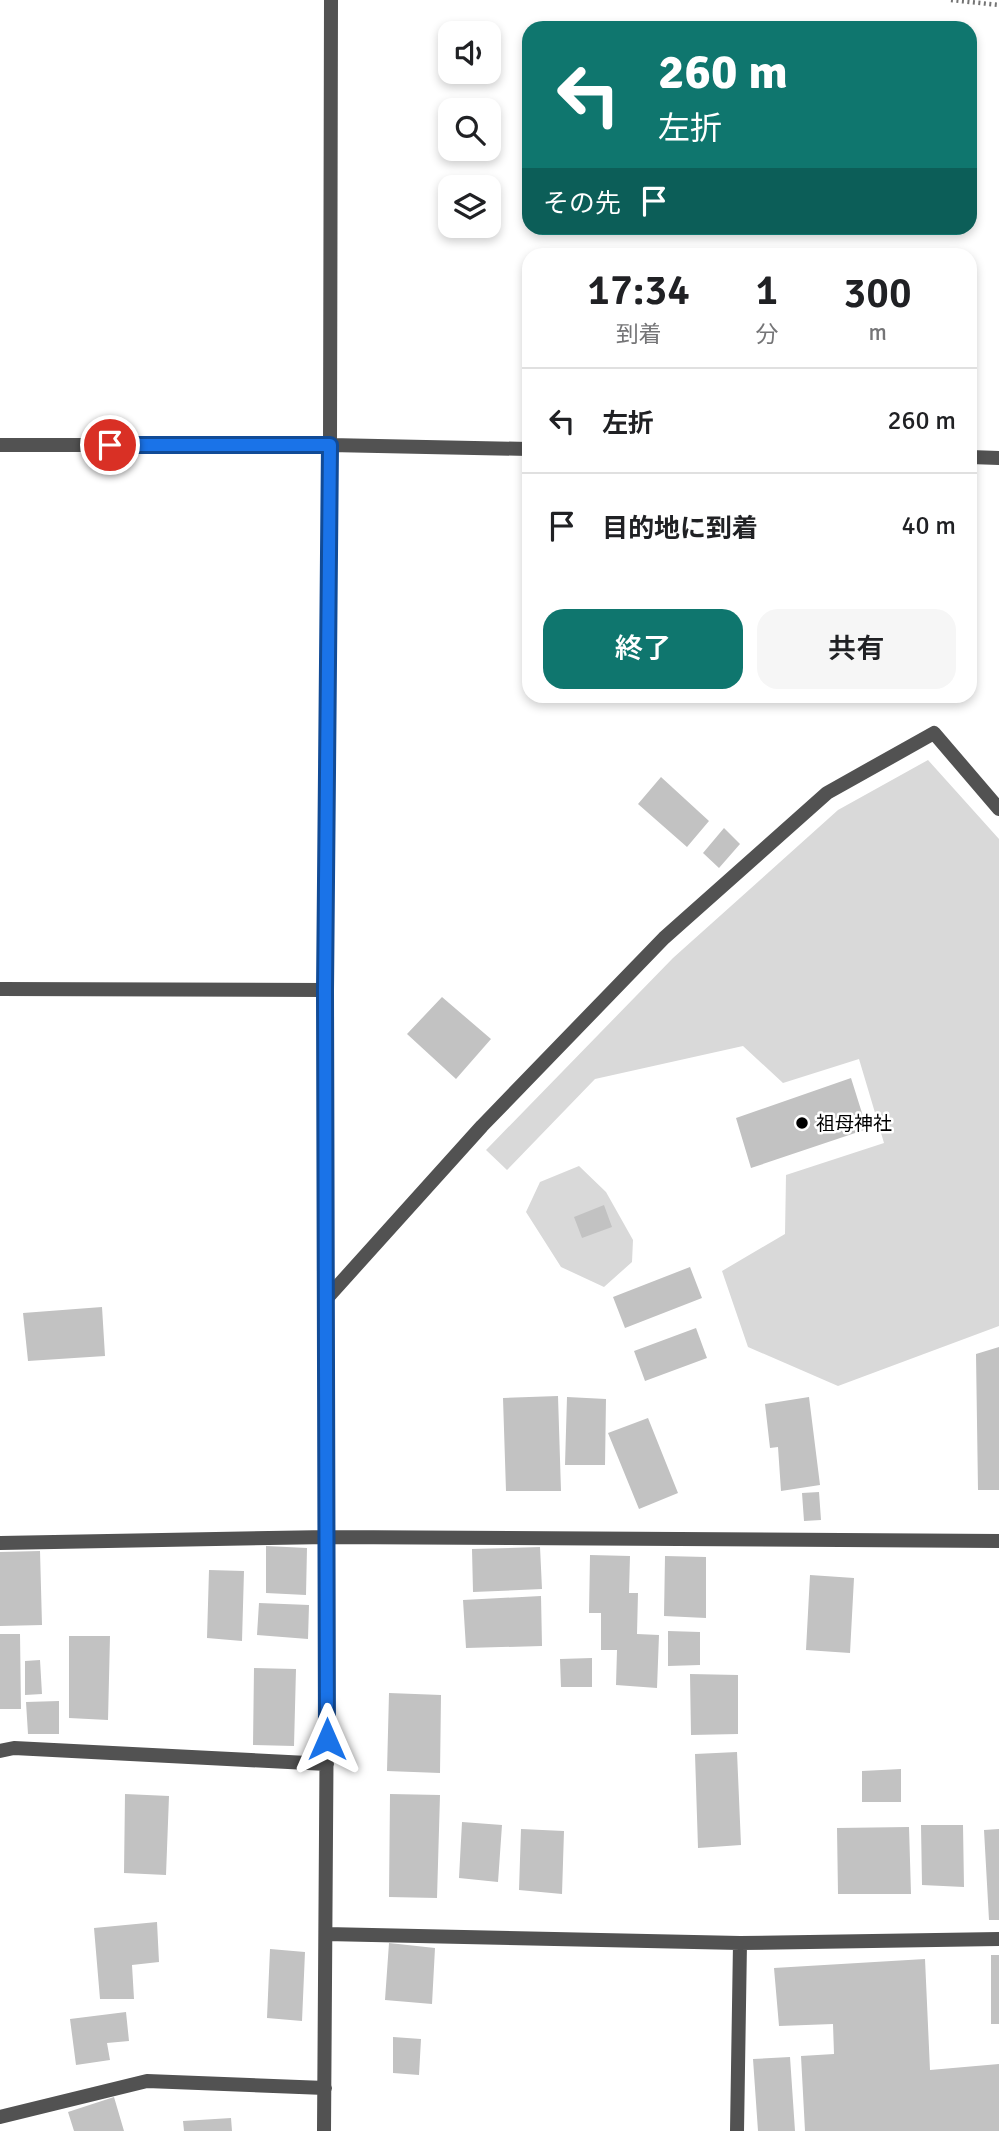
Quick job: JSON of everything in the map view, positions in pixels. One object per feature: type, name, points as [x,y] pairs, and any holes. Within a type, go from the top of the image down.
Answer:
[{"type":"street","points":[[324,2131],[328,1537],[325,990],[331,0]]},
{"type":"street","points":[[0,445],[330,445],[522,449]]},
{"type":"street","points":[[977,457],[999,458]]},
{"type":"street","points":[[327,1298],[482,1126],[664,938],[827,793],[934,733],[999,808]]},
{"type":"street","points":[[0,989],[325,990]]},
{"type":"street","points":[[0,1543],[328,1537],[999,1541]]},
{"type":"street","points":[[0,1751],[14,1748],[327,1764]]},
{"type":"street","points":[[326,1934],[740,1943],[999,1939]]},
{"type":"street","points":[[737,2131],[740,1943]]},
{"type":"street","points":[[0,2117],[147,2081],[325,2088]]},
{"type":"path","points":[[951,0],[999,5]]},
{"type":"shaded area","points":[[928,760],[999,839],[999,1326],[838,1386],[748,1347],[722,1271],[785,1234],[786,1175],[884,1143],[859,1059],[783,1083],[743,1046],[595,1079],[507,1170],[486,1150],[673,958],[838,810]]},
{"type":"shaded area","points":[[579,1166],[606,1192],[633,1240],[632,1262],[604,1287],[561,1267],[526,1212],[540,1182]]},
{"type":"building","points":[[661,777],[709,821],[687,847],[638,804]]},
{"type":"building","points":[[724,828],[740,844],[719,868],[703,853]]},
{"type":"building","points":[[442,997],[491,1039],[456,1079],[407,1034]]},
{"type":"building","name":"祖母神社","points":[[851,1078],[867,1129],[751,1168],[736,1118]]},
{"type":"building","points":[[604,1205],[612,1227],[582,1238],[574,1217]]},
{"type":"building","points":[[690,1267],[702,1298],[625,1328],[613,1297]]},
{"type":"building","points":[[102,1307],[105,1356],[28,1361],[23,1313]]},
{"type":"building","points":[[696,1328],[707,1358],[645,1381],[634,1351]]},
{"type":"building","points":[[999,1347],[999,1490],[978,1490],[976,1354]]},
{"type":"building","points":[[558,1396],[561,1491],[506,1491],[503,1398]]},
{"type":"building","points":[[567,1397],[606,1399],[605,1465],[565,1465]]},
{"type":"building","points":[[809,1397],[820,1485],[781,1491],[778,1447],[770,1448],[765,1404]]},
{"type":"building","points":[[648,1418],[678,1493],[639,1509],[608,1433]]},
{"type":"building","points":[[819,1492],[821,1520],[804,1521],[802,1493]]},
{"type":"building","points":[[266,1546],[307,1548],[306,1595],[266,1593]]},
{"type":"building","points":[[540,1547],[542,1589],[473,1592],[472,1549]]},
{"type":"building","points":[[40,1551],[42,1625],[0,1626],[0,1552]]},
{"type":"building","points":[[590,1555],[630,1556],[629,1593],[638,1593],[637,1634],[659,1635],[657,1688],[616,1685],[617,1650],[601,1650],[601,1613],[589,1613]]},
{"type":"building","points":[[665,1556],[706,1557],[706,1618],[664,1616]]},
{"type":"building","points":[[209,1570],[244,1571],[242,1641],[207,1638]]},
{"type":"building","points":[[810,1575],[854,1578],[850,1653],[806,1650]]},
{"type":"building","points":[[541,1596],[542,1646],[466,1648],[463,1600]]},
{"type":"building","points":[[259,1603],[309,1605],[308,1639],[257,1635]]},
{"type":"building","points":[[668,1631],[700,1632],[700,1665],[668,1666]]},
{"type":"building","points":[[0,1634],[20,1634],[21,1709],[0,1709]]},
{"type":"building","points":[[69,1636],[110,1636],[108,1720],[69,1718]]},
{"type":"building","points":[[592,1658],[592,1687],[561,1687],[560,1659]]},
{"type":"building","points":[[40,1660],[42,1694],[25,1695],[25,1661]]},
{"type":"building","points":[[254,1668],[296,1669],[294,1746],[253,1745]]},
{"type":"building","points":[[690,1674],[738,1675],[738,1734],[691,1735]]},
{"type":"building","points":[[389,1693],[441,1695],[440,1773],[387,1771]]},
{"type":"building","points":[[59,1701],[59,1734],[28,1734],[26,1702]]},
{"type":"building","points":[[737,1752],[741,1845],[698,1848],[695,1754]]},
{"type":"building","points":[[901,1769],[901,1802],[862,1802],[862,1771]]},
{"type":"building","points":[[125,1794],[169,1796],[166,1875],[124,1873]]},
{"type":"building","points":[[390,1794],[440,1795],[437,1898],[389,1897]]},
{"type":"building","points":[[462,1822],[502,1825],[498,1882],[459,1878]]},
{"type":"building","points":[[921,1825],[963,1825],[964,1887],[922,1885]]},
{"type":"building","points":[[909,1827],[911,1894],[838,1894],[837,1828]]},
{"type":"building","points":[[521,1829],[564,1831],[562,1894],[519,1890]]},
{"type":"building","points":[[999,1829],[999,1920],[989,1920],[984,1830]]},
{"type":"building","points":[[157,1922],[159,1962],[132,1965],[134,1999],[100,1999],[94,1928]]},
{"type":"building","points":[[389,1943],[435,1948],[432,2004],[385,2000]]},
{"type":"building","points":[[270,1949],[305,1952],[302,2021],[267,2018]]},
{"type":"building","points":[[991,1955],[999,1955],[999,2024],[991,2024]]},
{"type":"building","points":[[925,1959],[930,2070],[999,2064],[999,2131],[805,2131],[801,2056],[834,2054],[833,2024],[779,2026],[774,1968]]},
{"type":"building","points":[[126,2012],[129,2041],[107,2043],[110,2060],[76,2065],[70,2019]]},
{"type":"building","points":[[393,2037],[421,2039],[419,2075],[393,2073]]},
{"type":"building","points":[[790,2057],[795,2131],[758,2131],[753,2059]]},
{"type":"building","points":[[114,2097],[124,2131],[74,2131],[68,2112]]},
{"type":"building","points":[[231,2118],[232,2131],[184,2131],[183,2121]]},
{"type":"place","name":"祖母神社","points":[[802,1123]]},
{"type":"route","points":[[110,445],[330,445],[325,990],[327,1739]]}]
